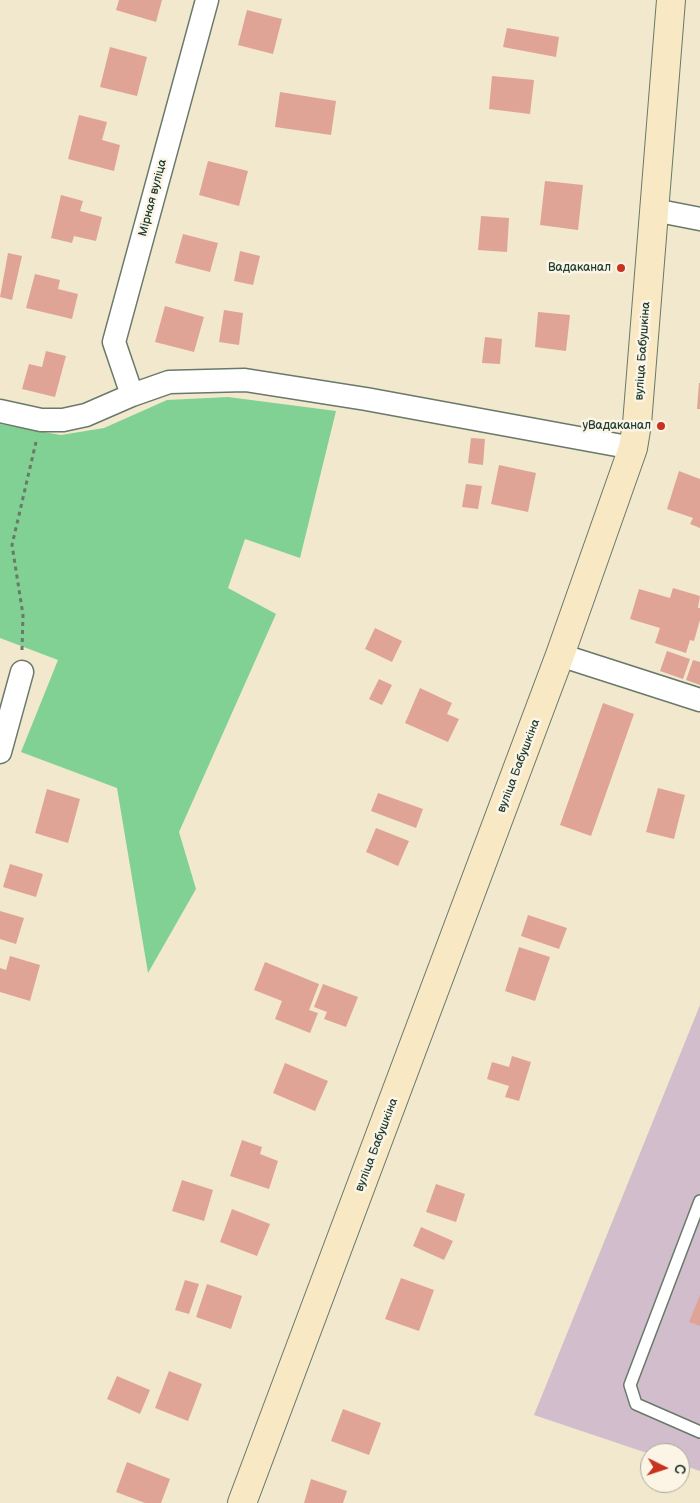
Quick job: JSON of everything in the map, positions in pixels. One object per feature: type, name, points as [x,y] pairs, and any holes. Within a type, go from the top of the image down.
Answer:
[{"type":"street","name":"Мірная вуліца","points":[[132,395],[114,342],[207,0]]},
{"type":"street","name":"вуліца Бабушкіна","points":[[242,1503],[560,655],[633,448],[637,424],[671,0]]},
{"type":"street","points":[[654,210],[700,219]]},
{"type":"street","points":[[0,411],[41,420],[63,420],[86,416],[132,395],[169,382],[245,380],[366,399],[633,448]]},
{"type":"street","points":[[560,655],[700,700]]},
{"type":"street","points":[[0,752],[22,672]]},
{"type":"lane","points":[[700,1201],[630,1385],[636,1404],[700,1432]]},
{"type":"path","points":[[22,672],[23,615],[12,545],[41,420]]},
{"type":"shaded area","points":[[700,1005],[700,1471],[690,1468],[690,1443],[640,1443],[640,1451],[534,1415]]},
{"type":"green space","points":[[228,397],[336,411],[300,558],[245,539],[228,588],[276,614],[179,832],[196,889],[148,973],[117,788],[21,752],[58,660],[0,638],[0,424],[61,435],[104,428],[167,400]]},
{"type":"building","points":[[119,0],[162,0],[156,22],[116,10]]},
{"type":"building","points":[[247,10],[282,19],[273,54],[238,45]]},
{"type":"building","points":[[507,28],[559,37],[556,57],[503,47]]},
{"type":"building","points":[[110,47],[147,57],[137,96],[100,87]]},
{"type":"building","points":[[492,76],[534,80],[530,114],[489,109]]},
{"type":"building","points":[[280,92],[336,101],[331,135],[275,127]]},
{"type":"building","points":[[79,115],[107,122],[102,140],[120,145],[114,171],[68,159]]},
{"type":"building","points":[[208,161],[248,171],[239,206],[199,195]]},
{"type":"building","points":[[545,181],[583,185],[578,230],[540,225]]},
{"type":"building","points":[[61,195],[83,201],[80,211],[102,217],[96,241],[74,236],[72,243],[51,238]]},
{"type":"building","points":[[481,216],[509,218],[507,252],[478,250]]},
{"type":"building","points":[[183,234],[218,243],[210,272],[175,263]]},
{"type":"building","points":[[240,251],[260,256],[253,285],[234,281]]},
{"type":"building","points":[[8,253],[22,256],[12,300],[0,297]]},
{"type":"building","points":[[35,274],[60,280],[58,289],[78,294],[72,319],[26,308]]},
{"type":"building","points":[[165,306],[204,317],[194,352],[155,342]]},
{"type":"building","points":[[224,310],[243,313],[239,345],[219,342]]},
{"type":"building","points":[[538,312],[570,315],[566,351],[535,347]]},
{"type":"building","points":[[485,337],[502,339],[500,364],[482,363]]},
{"type":"building","points":[[46,351],[66,356],[55,397],[22,389],[29,364],[42,367]]},
{"type":"building","points":[[699,383],[700,409],[697,409]]},
{"type":"building","points":[[471,438],[485,439],[483,465],[468,463]]},
{"type":"building","points":[[499,465],[536,473],[528,512],[491,504]]},
{"type":"building","points":[[679,471],[700,479],[700,528],[690,524],[693,518],[667,509]]},
{"type":"building","points":[[466,484],[482,486],[478,509],[462,507]]},
{"type":"building","points":[[673,588],[700,596],[698,608],[700,608],[700,620],[694,641],[690,640],[686,653],[655,643],[660,628],[630,619],[639,589],[670,598]]},
{"type":"building","points":[[375,628],[402,641],[392,662],[365,649]]},
{"type":"building","points":[[667,651],[690,659],[683,679],[660,671]]},
{"type":"building","points":[[693,660],[700,662],[700,685],[686,680]]},
{"type":"building","points":[[379,679],[392,685],[382,705],[369,699]]},
{"type":"building","points":[[420,688],[452,703],[447,714],[459,719],[448,742],[405,723]]},
{"type":"building","points":[[603,703],[634,714],[591,836],[560,825]]},
{"type":"building","points":[[658,788],[685,795],[674,839],[646,832]]},
{"type":"building","points":[[47,789],[80,799],[68,843],[35,833]]},
{"type":"building","points":[[378,793],[423,809],[416,828],[371,811]]},
{"type":"building","points":[[376,828],[409,841],[398,866],[366,852]]},
{"type":"building","points":[[10,864],[43,874],[36,897],[3,887]]},
{"type":"building","points":[[0,911],[24,918],[16,944],[0,939]]},
{"type":"building","points":[[528,915],[567,928],[559,949],[521,936]]},
{"type":"building","points":[[519,947],[550,957],[535,1001],[505,991]]},
{"type":"building","points":[[10,956],[40,965],[30,1001],[0,992],[0,968],[6,970]]},
{"type":"building","points":[[265,962],[319,984],[309,1010],[318,1013],[310,1033],[275,1019],[282,1001],[254,990]]},
{"type":"building","points":[[323,984],[358,997],[346,1027],[324,1019],[327,1012],[314,1007]]},
{"type":"building","points":[[512,1056],[531,1062],[519,1101],[505,1097],[509,1086],[487,1079],[492,1062],[509,1067]]},
{"type":"building","points":[[285,1063],[328,1081],[315,1111],[273,1093]]},
{"type":"building","points":[[242,1140],[262,1147],[260,1154],[278,1161],[269,1189],[230,1176]]},
{"type":"building","points":[[182,1180],[213,1190],[204,1221],[172,1211]]},
{"type":"building","points":[[436,1184],[465,1194],[456,1222],[426,1212]]},
{"type":"building","points":[[232,1209],[270,1224],[257,1256],[220,1242]]},
{"type":"building","points":[[421,1227],[453,1241],[444,1260],[413,1246]]},
{"type":"building","points":[[401,1278],[434,1290],[419,1331],[385,1319]]},
{"type":"building","points":[[185,1280],[199,1284],[189,1314],[175,1310]]},
{"type":"building","points":[[207,1284],[242,1296],[231,1329],[196,1317]]},
{"type":"building","points":[[700,1295],[700,1326],[689,1322]]},
{"type":"building","points":[[169,1371],[202,1384],[188,1421],[155,1408]]},
{"type":"building","points":[[117,1376],[150,1390],[140,1414],[107,1399]]},
{"type":"building","points":[[343,1409],[381,1423],[369,1455],[331,1441]]},
{"type":"building","points":[[127,1462],[170,1479],[161,1503],[145,1503],[116,1492]]},
{"type":"building","points":[[311,1479],[347,1491],[343,1503],[304,1503]]},
{"type":"place","name":"Вадаканал","points":[[621,268]]},
{"type":"place","name":"уВадаканал","points":[[661,426]]}]
